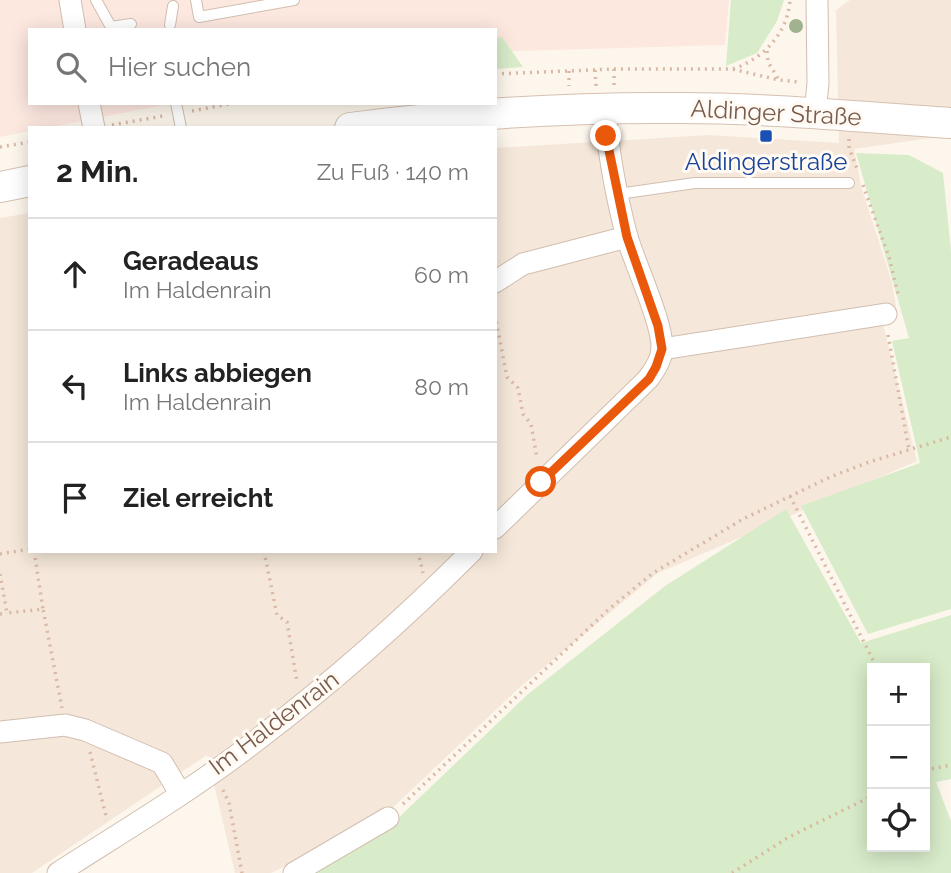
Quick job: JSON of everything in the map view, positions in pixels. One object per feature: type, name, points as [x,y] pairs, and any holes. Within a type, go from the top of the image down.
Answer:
[{"type":"main road","name":"Aldinger Straße","points":[[372,126],[512,113],[681,108],[815,113],[951,123]]},
{"type":"main road","points":[[0,187],[28,181]]},
{"type":"street","points":[[74,1],[75,28]]},
{"type":"street","points":[[815,113],[821,2]]},
{"type":"street","points":[[89,105],[94,126]]},
{"type":"street","points":[[497,526],[649,379],[662,349],[658,326],[627,237],[607,144],[605,109]]},
{"type":"street","points":[[497,281],[523,264],[627,237]]},
{"type":"street","points":[[662,349],[886,314]]},
{"type":"street","name":"Im Haldenrain","points":[[58,873],[255,742],[389,630],[470,553]]},
{"type":"street","points":[[0,732],[75,728],[162,763],[180,793]]},
{"type":"street","points":[[294,873],[388,818]]},
{"type":"lane","points":[[96,0],[111,27],[131,24]]},
{"type":"lane","points":[[196,0],[199,17],[294,0]]},
{"type":"lane","points":[[170,25],[173,6]]},
{"type":"lane","points":[[176,105],[181,126]]},
{"type":"lane","points":[[618,194],[695,183],[849,183]]},
{"type":"path","points":[[732,69],[746,65],[767,51],[789,10],[790,0]]},
{"type":"path","points":[[767,51],[768,62],[779,80]]},
{"type":"path","points":[[497,74],[614,69],[732,69],[779,80],[818,83]]},
{"type":"path","points":[[136,121],[137,126]]},
{"type":"path","points":[[0,147],[28,142]]},
{"type":"path","points":[[889,257],[894,276]]},
{"type":"path","points":[[886,314],[909,450]]},
{"type":"path","points":[[497,325],[507,377],[518,388],[523,414],[531,424],[541,482]]},
{"type":"path","points":[[388,818],[609,608],[653,573],[743,519],[830,477],[951,437]]},
{"type":"path","points":[[790,496],[874,663]]},
{"type":"path","points":[[0,554],[28,550]]},
{"type":"path","points":[[33,553],[43,609],[75,728],[111,839]]},
{"type":"path","points":[[264,553],[277,615],[287,622],[301,705]]},
{"type":"path","points":[[0,574],[7,613]]},
{"type":"path","points":[[0,614],[43,609]]},
{"type":"path","points":[[930,768],[951,765]]},
{"type":"path","points":[[221,786],[229,803],[242,873]]},
{"type":"path","points":[[732,873],[789,837],[867,798]]},
{"type":"shaded area","points":[[0,0],[729,0],[725,45],[497,53],[497,28],[28,28],[28,105],[164,105],[56,126],[28,126],[28,131],[0,137]]},
{"type":"shaded area","points":[[850,0],[951,0],[951,135],[854,149],[861,186],[892,282],[896,306],[880,312],[917,461],[658,573],[520,687],[384,816],[271,873],[235,873],[207,755],[32,873],[0,873],[0,218],[28,213],[28,553],[497,553],[497,148],[709,135],[839,143],[836,10]]},
{"type":"green space","points":[[731,0],[784,0],[777,21],[757,53],[726,66]]},
{"type":"green space","points":[[502,37],[523,67],[497,69],[497,38]]},
{"type":"green space","points":[[856,153],[909,155],[943,173],[951,251],[951,609],[868,634],[801,506],[920,463],[892,341],[909,338]]},
{"type":"green space","points":[[786,509],[861,643],[951,615],[951,779],[936,782],[951,821],[951,873],[305,873],[393,823],[527,695],[665,586]]},
{"type":"place","name":"Aldingerstraße","points":[[766,136]]},
{"type":"route","points":[[541,482],[649,379],[662,349],[658,326],[627,237],[606,136]]}]
